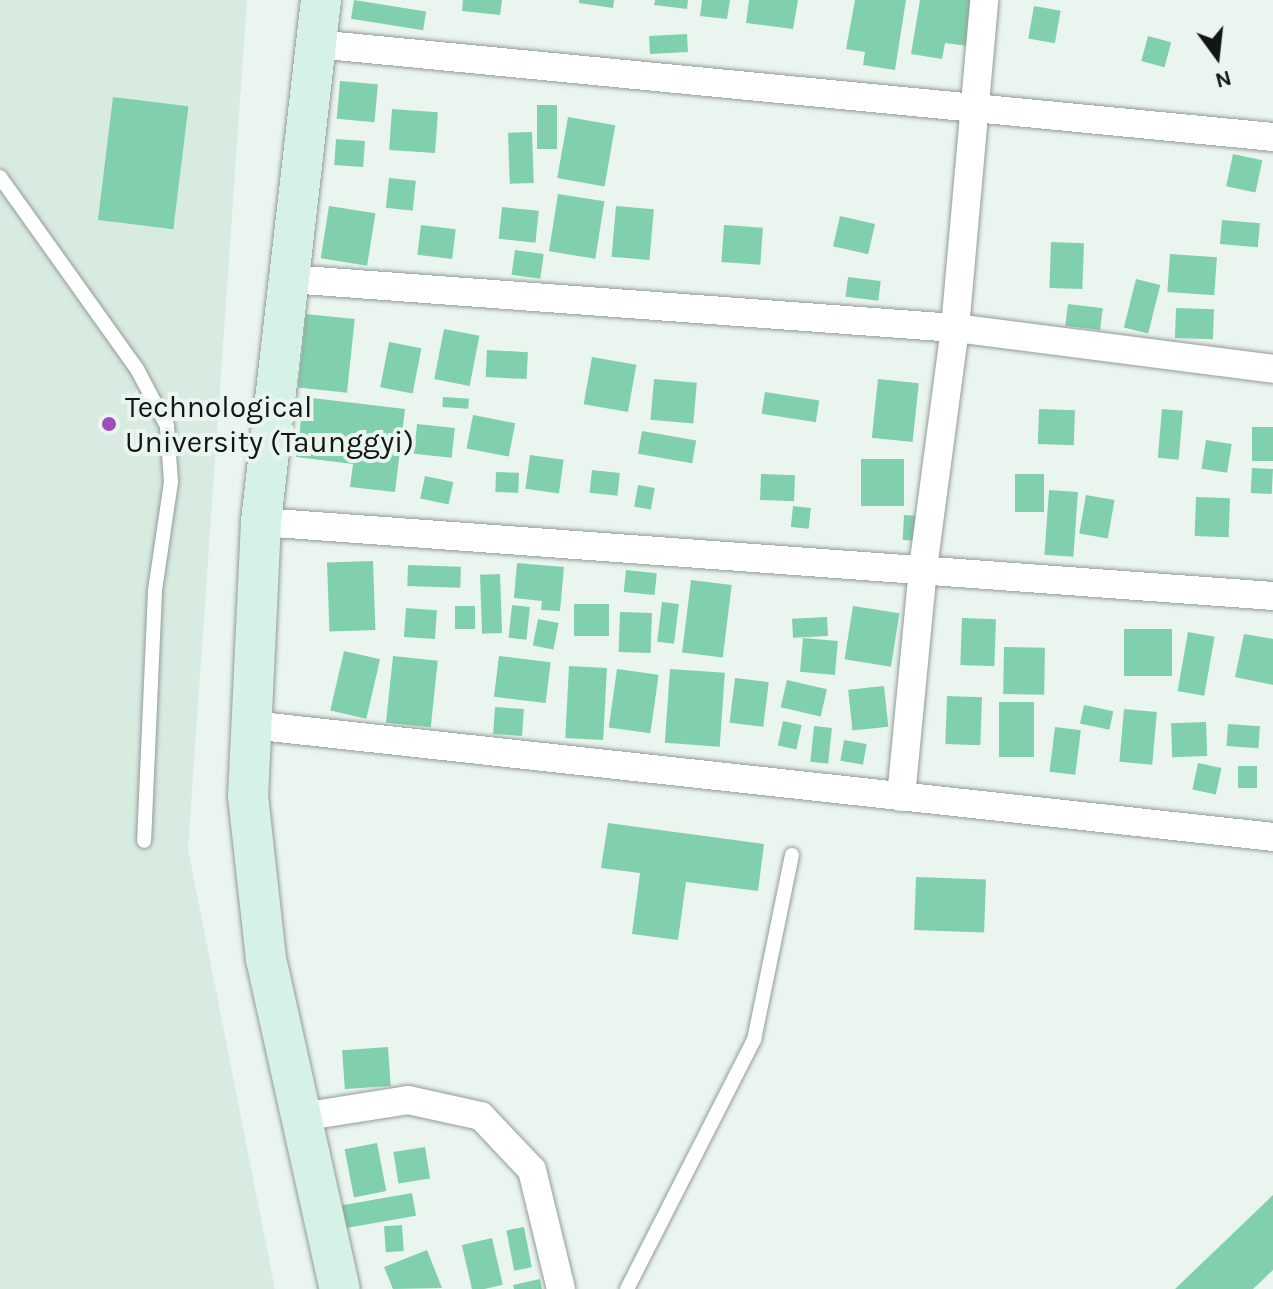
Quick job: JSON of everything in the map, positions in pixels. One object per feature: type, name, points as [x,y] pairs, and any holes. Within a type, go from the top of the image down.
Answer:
[{"type":"main road","points":[[321,0],[261,522],[248,796],[266,959],[340,1289]]},
{"type":"street","points":[[901,797],[923,568],[955,328],[984,0]]},
{"type":"street","points":[[316,44],[1273,137]]},
{"type":"street","points":[[289,279],[955,328],[1273,369]]},
{"type":"street","points":[[261,522],[923,568],[1273,596]]},
{"type":"street","points":[[251,725],[1273,837]]},
{"type":"street","points":[[301,1117],[408,1100],[481,1116],[532,1170],[561,1289]]},
{"type":"lane","points":[[0,177],[137,369],[167,426],[171,482],[155,591],[144,841]]},
{"type":"lane","points":[[627,1289],[754,1040],[792,855]]},
{"type":"shaded area","name":"Technological University (Taunggyi)","points":[[0,0],[247,0],[188,849],[275,1289],[0,1289]]},
{"type":"building","points":[[354,0],[426,11],[423,30],[351,19]]},
{"type":"building","points":[[463,0],[502,0],[500,15],[462,11]]},
{"type":"building","points":[[579,0],[614,0],[613,8],[579,3]]},
{"type":"building","points":[[655,0],[688,0],[687,9],[654,5]]},
{"type":"building","points":[[702,0],[730,0],[727,19],[700,16]]},
{"type":"building","points":[[749,0],[798,0],[793,29],[746,23]]},
{"type":"building","points":[[855,0],[906,0],[895,70],[863,65],[865,52],[846,49]]},
{"type":"building","points":[[920,0],[975,0],[968,46],[945,43],[942,59],[911,54]]},
{"type":"building","points":[[1034,6],[1061,11],[1055,43],[1028,38]]},
{"type":"building","points":[[687,34],[688,52],[650,54],[649,36]]},
{"type":"building","points":[[1148,36],[1171,42],[1164,67],[1141,61]]},
{"type":"building","points":[[340,81],[378,84],[375,122],[337,119]]},
{"type":"building","points":[[113,97],[188,106],[173,229],[98,220]]},
{"type":"building","points":[[537,105],[557,105],[557,149],[537,149]]},
{"type":"building","points":[[392,109],[438,112],[435,153],[389,150]]},
{"type":"building","points":[[568,117],[615,125],[605,186],[557,178]]},
{"type":"building","points":[[532,132],[534,183],[510,184],[508,133]]},
{"type":"building","points":[[336,139],[365,141],[363,167],[334,165]]},
{"type":"building","points":[[1233,154],[1262,160],[1255,193],[1226,186]]},
{"type":"building","points":[[389,178],[416,181],[413,211],[386,208]]},
{"type":"building","points":[[558,194],[604,201],[595,259],[549,251]]},
{"type":"building","points":[[329,206],[375,213],[367,266],[321,258]]},
{"type":"building","points":[[616,206],[654,209],[649,260],[612,257]]},
{"type":"building","points":[[502,207],[539,211],[535,243],[499,239]]},
{"type":"building","points":[[840,216],[875,224],[868,254],[833,246]]},
{"type":"building","points":[[1222,220],[1260,223],[1258,247],[1220,244]]},
{"type":"building","points":[[421,225],[456,229],[452,259],[417,255]]},
{"type":"building","points":[[724,225],[763,228],[760,265],[721,262]]},
{"type":"building","points":[[1051,242],[1084,243],[1082,289],[1049,288]]},
{"type":"building","points":[[515,250],[544,254],[540,279],[512,275]]},
{"type":"building","points":[[1170,254],[1217,257],[1214,295],[1167,292]]},
{"type":"building","points":[[848,277],[881,281],[878,301],[846,297]]},
{"type":"building","points":[[1136,279],[1160,285],[1148,334],[1124,328]]},
{"type":"building","points":[[1068,304],[1103,308],[1100,330],[1065,326]]},
{"type":"building","points":[[1176,308],[1214,309],[1213,339],[1175,338]]},
{"type":"building","points":[[306,314],[355,319],[347,393],[298,388]]},
{"type":"building","points":[[444,329],[479,336],[470,386],[434,379]]},
{"type":"building","points":[[389,342],[421,348],[413,393],[380,387]]},
{"type":"building","points":[[487,350],[528,352],[527,379],[486,377]]},
{"type":"building","points":[[592,357],[636,365],[628,412],[584,404]]},
{"type":"building","points":[[654,379],[697,383],[693,424],[650,420]]},
{"type":"building","points":[[878,379],[919,383],[913,442],[872,438]]},
{"type":"building","points":[[765,392],[819,401],[816,422],[762,414]]},
{"type":"building","points":[[304,397],[405,409],[395,492],[350,487],[353,464],[296,457]]},
{"type":"building","points":[[443,397],[469,399],[468,409],[442,407]]},
{"type":"building","points":[[1039,409],[1075,410],[1074,445],[1038,444]]},
{"type":"building","points":[[1162,409],[1183,411],[1179,460],[1158,458]]},
{"type":"building","points":[[473,415],[515,423],[509,457],[467,448]]},
{"type":"building","points":[[417,424],[455,428],[452,458],[414,454]]},
{"type":"building","points":[[1252,427],[1273,427],[1273,461],[1252,461]]},
{"type":"building","points":[[642,431],[696,441],[692,463],[638,454]]},
{"type":"building","points":[[1206,440],[1232,444],[1227,473],[1201,469]]},
{"type":"building","points":[[530,455],[564,460],[559,493],[525,489]]},
{"type":"building","points":[[861,459],[904,459],[904,506],[861,506]]},
{"type":"building","points":[[1252,468],[1273,469],[1272,494],[1251,493]]},
{"type":"building","points":[[592,470],[620,473],[617,496],[590,493]]},
{"type":"building","points":[[496,472],[519,473],[518,493],[495,492]]},
{"type":"building","points":[[761,474],[795,475],[794,501],[760,500]]},
{"type":"building","points":[[1015,474],[1044,474],[1044,512],[1015,512]]},
{"type":"building","points":[[425,476],[453,482],[449,505],[420,498]]},
{"type":"building","points":[[638,485],[655,488],[651,510],[634,507]]},
{"type":"building","points":[[1049,490],[1078,492],[1073,557],[1044,555]]},
{"type":"building","points":[[1086,495],[1115,500],[1108,538],[1079,533]]},
{"type":"building","points":[[1196,497],[1230,498],[1229,537],[1195,536]]},
{"type":"building","points":[[793,506],[811,508],[809,529],[791,527]]},
{"type":"building","points":[[904,515],[921,516],[920,541],[903,540]]},
{"type":"building","points":[[373,561],[375,630],[329,632],[327,563]]},
{"type":"building","points":[[517,563],[564,567],[560,611],[541,610],[542,601],[514,598]]},
{"type":"building","points":[[408,565],[461,567],[460,588],[407,586]]},
{"type":"building","points":[[626,570],[657,573],[655,595],[624,592]]},
{"type":"building","points":[[500,574],[502,633],[482,634],[480,575]]},
{"type":"building","points":[[691,580],[732,585],[723,657],[682,652]]},
{"type":"building","points":[[662,602],[679,604],[674,644],[657,642]]},
{"type":"building","points":[[574,604],[609,604],[609,636],[574,636]]},
{"type":"building","points":[[512,605],[530,607],[526,640],[509,638]]},
{"type":"building","points":[[455,606],[475,606],[475,629],[455,629]]},
{"type":"building","points":[[853,606],[899,613],[891,667],[845,659]]},
{"type":"building","points":[[406,608],[437,610],[435,639],[404,637]]},
{"type":"building","points":[[620,612],[652,613],[651,653],[619,652]]},
{"type":"building","points":[[827,617],[828,636],[793,638],[792,619]]},
{"type":"building","points":[[962,618],[996,619],[994,666],[960,665]]},
{"type":"building","points":[[538,619],[559,623],[553,650],[533,646]]},
{"type":"building","points":[[1124,629],[1172,629],[1172,676],[1124,676]]},
{"type":"building","points":[[1188,632],[1215,637],[1204,696],[1178,691]]},
{"type":"building","points":[[1244,634],[1273,639],[1273,685],[1235,677]]},
{"type":"building","points":[[803,638],[838,641],[835,675],[800,672]]},
{"type":"building","points":[[1004,647],[1045,648],[1044,695],[1003,694]]},
{"type":"building","points":[[344,651],[380,659],[366,719],[330,710]]},
{"type":"building","points":[[393,656],[438,661],[431,727],[386,723]]},
{"type":"building","points":[[499,656],[551,662],[546,703],[494,697]]},
{"type":"building","points":[[569,666],[607,668],[603,740],[565,738]]},
{"type":"building","points":[[617,669],[659,675],[650,733],[609,727]]},
{"type":"building","points":[[670,669],[725,673],[720,747],[665,743]]},
{"type":"building","points":[[735,678],[769,682],[763,727],[730,723]]},
{"type":"building","points":[[787,680],[827,689],[821,717],[781,707]]},
{"type":"building","points":[[884,686],[888,727],[852,731],[848,690]]},
{"type":"building","points":[[947,696],[982,697],[980,745],[945,744]]},
{"type":"building","points":[[999,702],[1034,702],[1034,757],[999,757]]},
{"type":"building","points":[[1084,705],[1113,711],[1109,730],[1080,724]]},
{"type":"building","points":[[495,707],[524,709],[522,736],[493,734]]},
{"type":"building","points":[[1124,709],[1157,712],[1152,765],[1119,762]]},
{"type":"building","points":[[783,721],[802,725],[796,749],[778,745]]},
{"type":"building","points":[[1206,722],[1207,756],[1172,757],[1171,723]]},
{"type":"building","points":[[1228,724],[1260,726],[1258,748],[1226,746]]},
{"type":"building","points":[[814,726],[832,728],[828,764],[810,762]]},
{"type":"building","points":[[1055,727],[1081,730],[1075,775],[1050,772]]},
{"type":"building","points":[[844,740],[867,744],[863,765],[840,761]]},
{"type":"building","points":[[1198,763],[1221,768],[1216,794],[1192,789]]},
{"type":"building","points":[[1238,766],[1257,766],[1257,788],[1238,788]]},
{"type":"building","points":[[608,823],[764,844],[758,891],[686,882],[678,940],[632,934],[640,873],[601,868]]},
{"type":"building","points":[[916,877],[986,879],[984,932],[914,930]]},
{"type":"building","points":[[388,1047],[391,1086],[345,1089],[342,1050]]},
{"type":"building","points":[[377,1143],[386,1191],[354,1197],[345,1149]]},
{"type":"building","points":[[425,1147],[430,1179],[398,1184],[393,1152]]},
{"type":"building","points":[[412,1193],[416,1216],[339,1229],[335,1207]]},
{"type":"building","points":[[1273,1195],[1273,1270],[1253,1289],[1175,1289]]},
{"type":"building","points":[[402,1225],[404,1251],[386,1252],[384,1226]]},
{"type":"building","points":[[524,1227],[532,1267],[514,1271],[506,1230]]},
{"type":"building","points":[[492,1238],[503,1285],[472,1289],[462,1245]]},
{"type":"building","points":[[427,1250],[442,1288],[393,1289],[384,1267]]},
{"type":"building","points":[[540,1279],[542,1289],[514,1289],[513,1285]]},
{"type":"place","name":"Technological University (Taunggyi)","points":[[109,424]]}]
